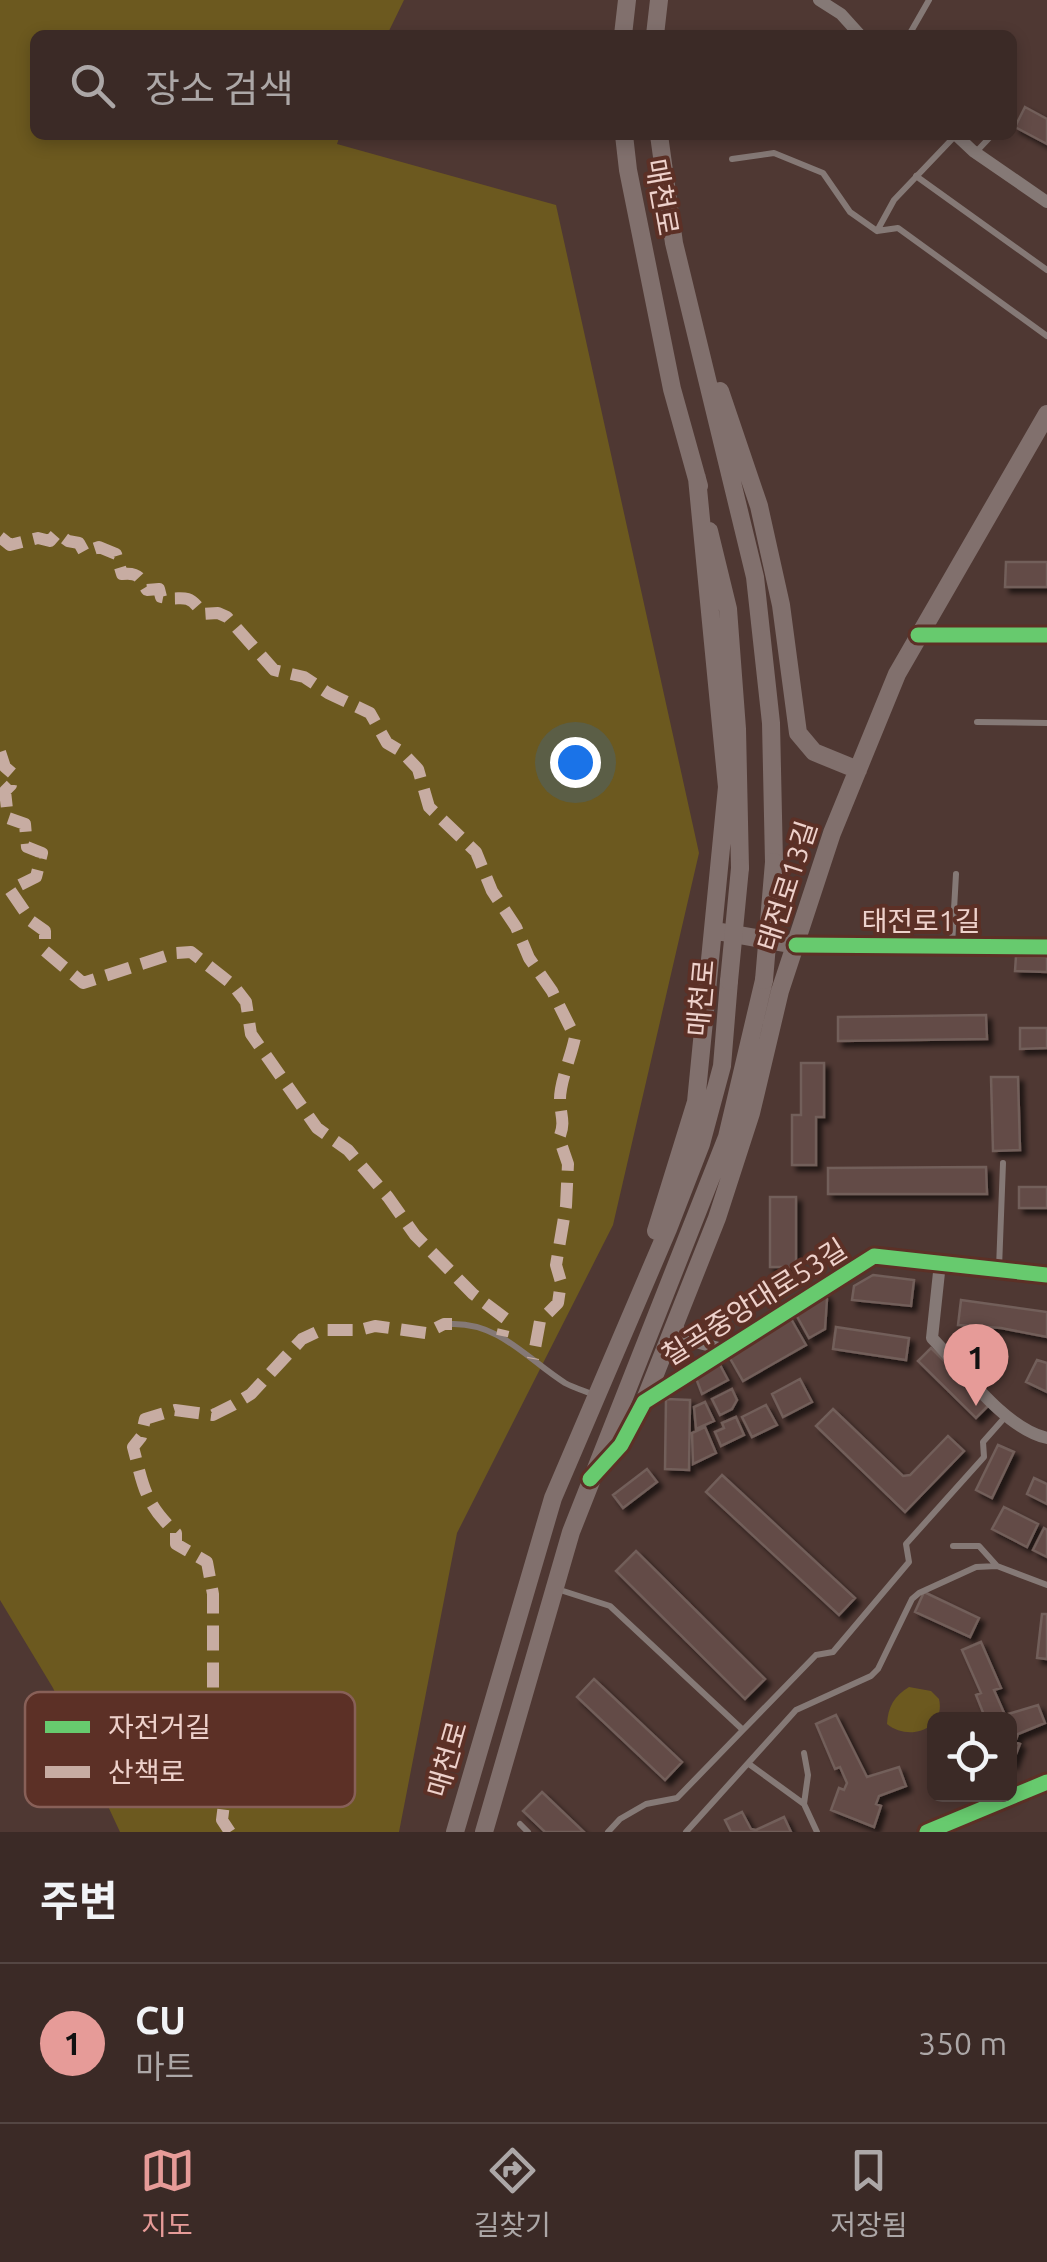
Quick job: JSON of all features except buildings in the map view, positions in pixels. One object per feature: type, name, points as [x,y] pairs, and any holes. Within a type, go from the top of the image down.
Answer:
[{"type":"main road","points":[[623,30],[626,0]]},
{"type":"main road","points":[[656,30],[660,0]]},
{"type":"main road","name":"매천로","points":[[455,1832],[553,1498],[668,1230],[701,1144],[722,1066],[740,868],[738,729],[728,609],[672,390],[625,140]]},
{"type":"main road","name":"매천로","points":[[484,1832],[552,1587],[590,1479],[727,1136],[764,980],[774,862],[771,723],[755,577],[674,243],[660,140]]},
{"type":"main road","points":[[698,343],[718,384],[759,506],[781,605],[798,734],[814,752],[858,770]]},
{"type":"main road","name":"태전로13길","points":[[644,1402],[717,1218],[746,1130],[780,992],[832,833],[897,674],[1047,414]]},
{"type":"main road","points":[[630,1313],[696,1102],[727,787],[697,478]]},
{"type":"main road","points":[[714,930],[796,945]]},
{"type":"street","points":[[819,0],[841,14],[855,30]]},
{"type":"street","points":[[962,140],[1047,202]]},
{"type":"street","points":[[918,636],[1047,635]]},
{"type":"street","name":"태전로1길","points":[[796,945],[1047,946]]},
{"type":"street","name":"칠곡중앙대로53길","points":[[590,1479],[621,1445],[644,1402],[874,1256],[1047,1276]]},
{"type":"street","points":[[940,1263],[932,1338],[1006,1415],[1028,1434],[1047,1438]]},
{"type":"street","points":[[674,1327],[695,1342],[723,1349]]},
{"type":"street","points":[[927,1832],[1047,1782]]},
{"type":"lane","points":[[912,30],[929,0]]},
{"type":"lane","points":[[877,230],[894,200],[951,140]]},
{"type":"lane","points":[[976,152],[987,140]]},
{"type":"lane","points":[[732,159],[774,153],[823,174],[850,212],[877,230],[898,228],[1047,336]]},
{"type":"lane","points":[[916,176],[1047,270]]},
{"type":"lane","points":[[976,722],[1047,723]]},
{"type":"lane","points":[[952,945],[956,874]]},
{"type":"lane","points":[[999,1270],[1003,1163]]},
{"type":"lane","points":[[452,1324],[468,1324],[502,1336],[568,1385],[596,1395]]},
{"type":"lane","points":[[608,1832],[620,1818],[646,1804],[677,1798],[816,1656],[832,1652],[909,1562],[906,1544],[984,1457],[983,1442],[1006,1415]]},
{"type":"lane","points":[[953,1546],[979,1546],[998,1566]]},
{"type":"lane","points":[[686,1832],[796,1710],[871,1676],[878,1669],[912,1599],[919,1593],[976,1568],[998,1566],[1047,1584]]},
{"type":"lane","points":[[552,1587],[610,1606],[744,1730]]},
{"type":"lane","points":[[804,1753],[808,1776],[804,1804]]},
{"type":"lane","points":[[750,1764],[804,1804],[818,1832]]},
{"type":"lane","points":[[520,1824],[528,1832]]},
{"type":"shaded area","points":[[0,0],[404,0],[389,30],[30,30],[30,140],[338,140],[337,144],[556,205],[699,853],[613,1225],[457,1533],[399,1832],[120,1832],[108,1807],[355,1807],[355,1692],[55,1692],[0,1600]]},
{"type":"shaded area","points":[[909,1687],[931,1691],[939,1699],[939,1712],[927,1712],[927,1728],[905,1732],[887,1724],[899,1694]]},
{"type":"marked path","points":[[0,537],[10,545],[38,538],[50,541],[57,533],[79,543],[84,552],[99,547],[116,554],[122,574],[138,576],[147,590],[159,589],[161,597],[188,599],[203,614],[227,617],[274,670],[304,677],[370,713],[387,743],[418,769],[429,807],[476,852],[492,891],[516,927],[529,958],[552,991],[575,1037],[560,1099],[559,1138],[568,1164],[556,1265],[561,1282],[558,1303],[540,1321],[533,1359]]},
{"type":"marked path","points":[[0,752],[5,767],[13,774],[5,791],[8,818],[25,824],[27,847],[42,853],[36,877],[10,890],[31,921],[45,931],[45,951],[83,983],[175,953],[191,952],[233,985],[246,1002],[251,1034],[317,1128],[348,1150],[415,1235],[473,1294],[506,1319],[502,1336]]},
{"type":"marked path","points":[[213,1692],[213,1594],[207,1562],[176,1544],[176,1533],[147,1494],[133,1447],[141,1437],[145,1419],[175,1410],[213,1415],[233,1405],[251,1394],[302,1339],[321,1330],[375,1326],[426,1333],[452,1324]]},
{"type":"marked path","points":[[224,1807],[222,1820],[230,1832]]},
{"type":"cycle path","points":[[918,635],[1047,635]]},
{"type":"cycle path","points":[[796,945],[1047,947]]},
{"type":"cycle path","points":[[590,1479],[621,1445],[644,1402],[874,1256],[1047,1275]]},
{"type":"cycle path","points":[[927,1832],[1047,1782]]},
{"type":"place","name":"CU","points":[[976,1406]]}]
